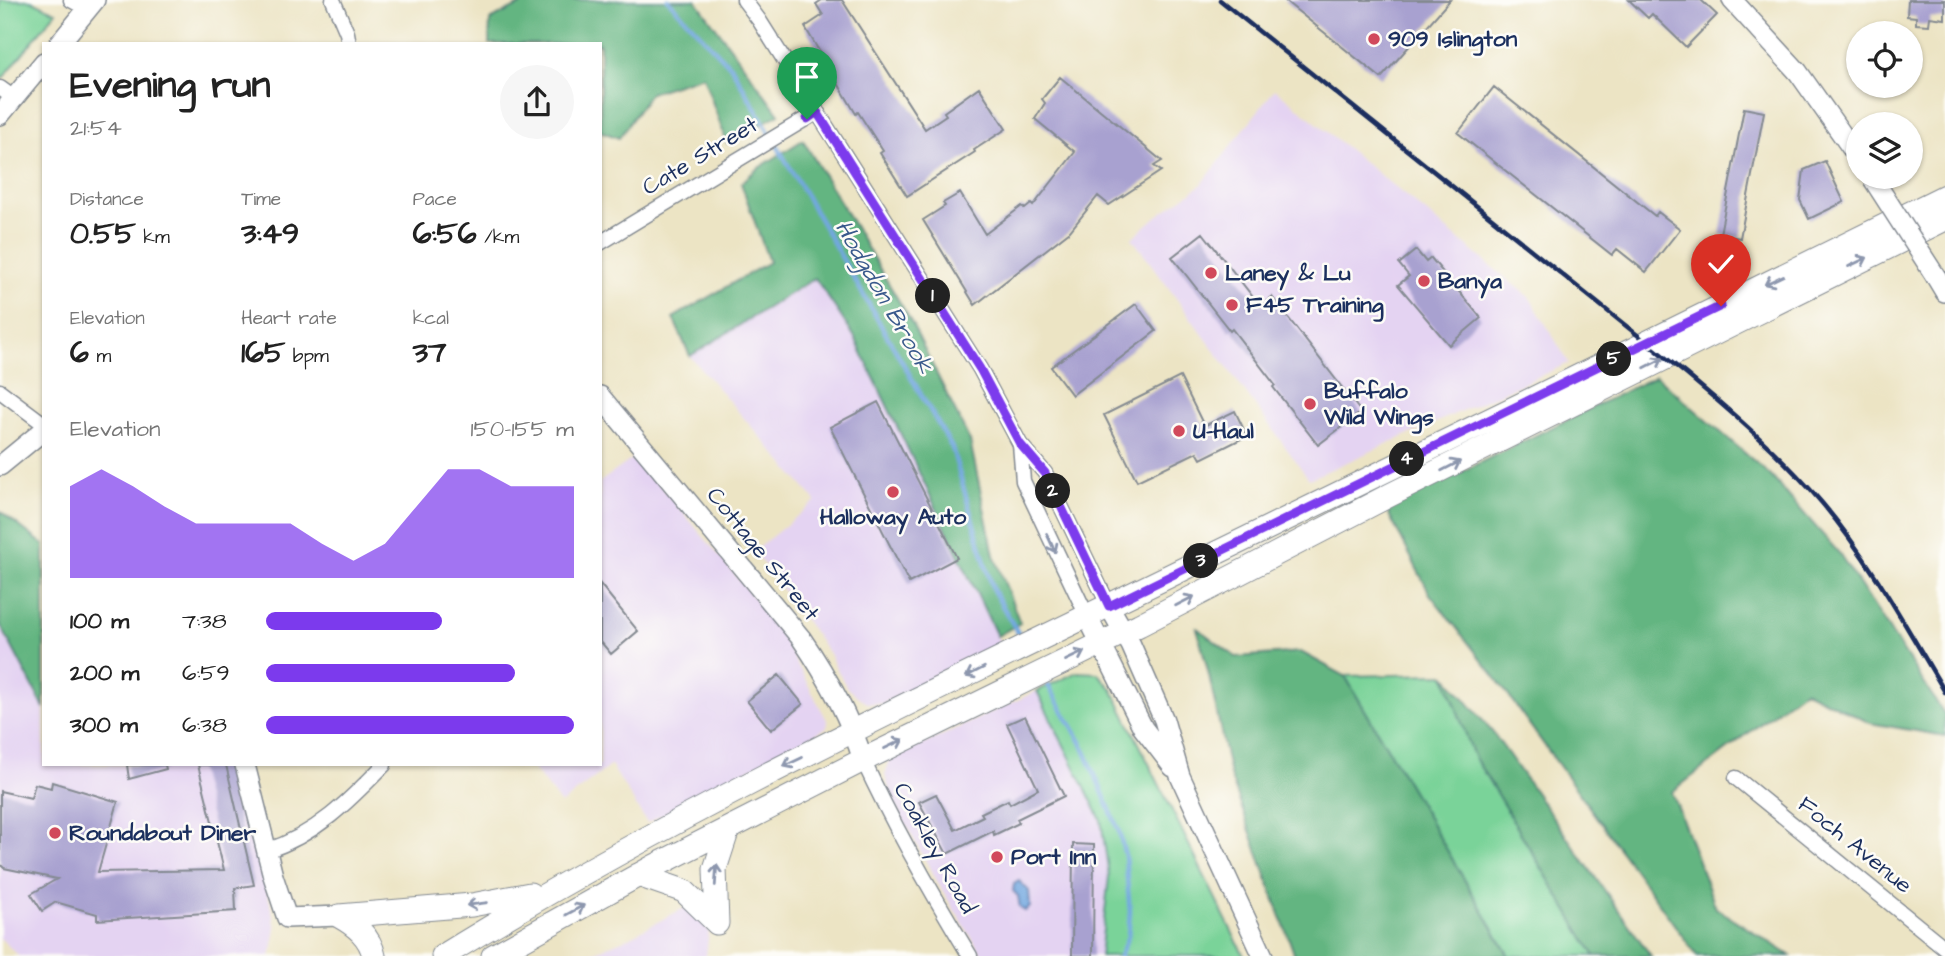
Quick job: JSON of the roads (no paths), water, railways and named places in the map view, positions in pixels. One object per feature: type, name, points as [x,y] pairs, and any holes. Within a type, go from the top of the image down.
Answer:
[{"type":"main road","points":[[443,956],[524,906],[674,822],[1087,616],[1945,196]]},
{"type":"main road","points":[[493,956],[728,828],[1945,219]]},
{"type":"main road","points":[[638,876],[684,891],[717,923],[715,869],[728,828]]},
{"type":"main road","points":[[339,916],[472,905],[524,896],[567,882]]},
{"type":"main road","points":[[339,916],[355,925],[365,936],[374,956]]},
{"type":"street","points":[[744,0],[980,369],[1020,444],[1045,473],[1124,632],[1164,720],[1180,776],[1263,956]]},
{"type":"street","points":[[1732,0],[1798,72],[1846,140]]},
{"type":"street","points":[[337,2],[349,42]]},
{"type":"street","points":[[60,42],[85,3]]},
{"type":"street","points":[[0,115],[7,93],[42,64]]},
{"type":"street","name":"Cate Street","points":[[602,242],[817,112]]},
{"type":"street","points":[[1879,189],[1940,285]]},
{"type":"street","points":[[0,390],[42,422]]},
{"type":"street","name":"Cottage Street","points":[[602,398],[801,638],[832,686],[854,732],[863,760]]},
{"type":"street","points":[[0,467],[42,432]]},
{"type":"street","points":[[1020,444],[1023,481],[1087,616],[1143,728],[1180,776]]},
{"type":"street","name":"Coakley Road","points":[[863,760],[881,799],[970,956]]},
{"type":"street","points":[[245,766],[266,851],[287,918],[339,916]]},
{"type":"street","points":[[266,851],[299,839],[332,816],[383,766]]},
{"type":"street","name":"Foch Avenue","points":[[1736,778],[1945,947]]},
{"type":"water","points":[[1019,881],[1029,891],[1030,907],[1025,911],[1020,908],[1018,896],[1013,891],[1014,884]]},
{"type":"waterway","name":"Hodgdon Brook","points":[[668,0],[732,68],[952,448],[993,590],[1021,638]]},
{"type":"waterway","name":"Hodgdon Brook","points":[[1048,685],[1081,742],[1119,831],[1125,856],[1130,912],[1128,936],[1120,956]]},
{"type":"railway","points":[[1220,0],[1686,374],[1774,452],[1840,525],[1887,595],[1945,692]]},
{"type":"place","name":"909 Islington","points":[[1374,39]]},
{"type":"place","name":"Laney & Lu","points":[[1211,273]]},
{"type":"place","name":"Banya","points":[[1424,281]]},
{"type":"place","name":"F45 Training","points":[[1232,305]]},
{"type":"place","name":"Buffalo Wild Wings","points":[[1310,404]]},
{"type":"place","name":"U-Haul","points":[[1179,431]]},
{"type":"place","name":"Halloway Auto","points":[[893,492]]},
{"type":"place","name":"Roundabout Diner","points":[[55,833]]},
{"type":"place","name":"Port Inn","points":[[997,857]]}]
